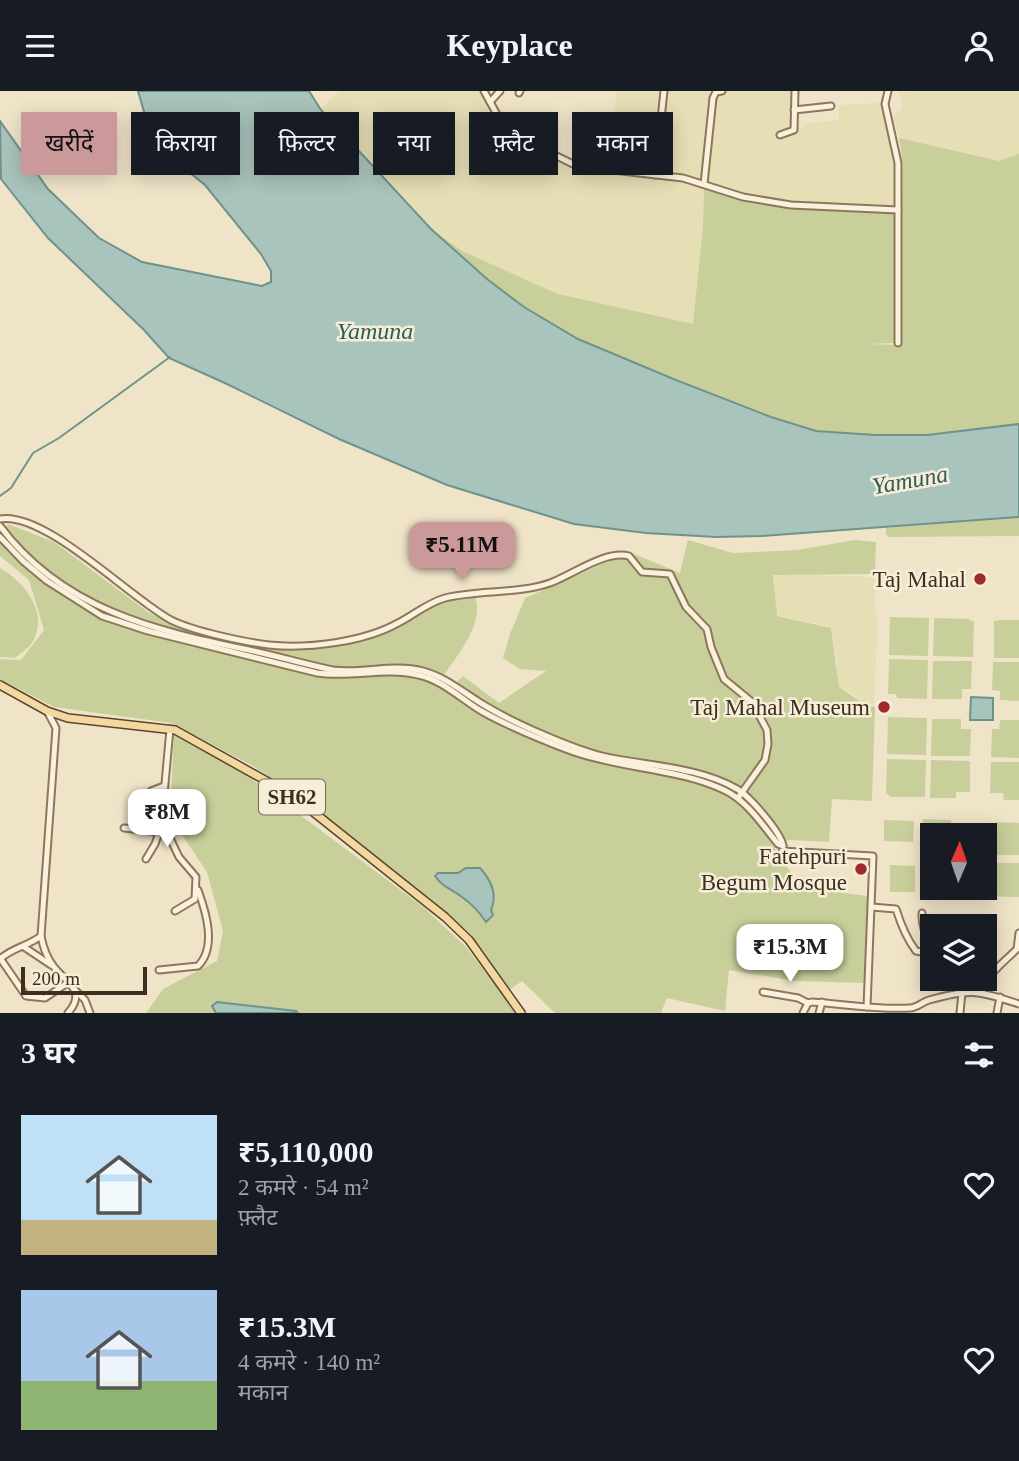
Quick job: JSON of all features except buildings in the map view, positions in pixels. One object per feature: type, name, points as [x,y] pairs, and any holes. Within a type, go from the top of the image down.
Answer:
[{"type":"main road","name":"SH62","points":[[0,685],[47,711],[68,718],[170,729],[279,788],[445,917],[469,940],[521,1013]]},
{"type":"street","points":[[484,91],[500,120],[516,136],[572,164]]},
{"type":"street","points":[[490,102],[500,91]]},
{"type":"street","points":[[662,112],[664,91]]},
{"type":"street","points":[[704,184],[713,98],[716,92],[722,91]]},
{"type":"street","points":[[780,135],[794,130],[795,91]]},
{"type":"street","points":[[888,91],[885,104],[898,163],[898,343]]},
{"type":"street","points":[[794,110],[831,106]]},
{"type":"street","points":[[655,175],[683,178],[743,197],[791,205],[898,210]]},
{"type":"street","points":[[0,519],[13,519],[53,536],[173,621],[270,645],[334,643],[368,636],[397,624],[421,608],[440,600],[474,593],[542,586],[602,559],[625,554],[635,561],[642,572],[670,574],[688,609],[707,629],[724,679],[758,710],[766,730],[767,754],[740,795]]},
{"type":"street","points":[[0,526],[27,558],[46,574],[87,600],[125,618],[171,632],[333,670],[398,667],[424,671],[450,683],[498,712],[585,750],[698,775],[734,787],[740,795],[778,844],[783,846],[782,839],[740,795],[702,782],[599,760],[570,750],[495,719],[426,677],[391,671],[340,676],[317,673],[121,624],[79,603],[47,581],[0,537]]},
{"type":"street","points":[[47,711],[56,728],[41,936],[53,967]]},
{"type":"street","points":[[56,728],[68,718]]},
{"type":"street","points":[[146,859],[160,829],[170,729]]},
{"type":"street","points":[[145,806],[151,790],[164,786]]},
{"type":"street","points":[[124,828],[160,829],[169,836],[183,862],[196,877],[207,920],[208,939],[202,963],[198,966],[159,970]]},
{"type":"street","points":[[782,851],[873,855],[871,1009]]},
{"type":"street","points":[[175,911],[195,899],[197,887]]},
{"type":"street","points":[[871,907],[894,908],[905,936],[920,952]]},
{"type":"street","points":[[904,928],[920,929]]},
{"type":"street","points":[[982,992],[986,981],[999,964],[1017,949],[1019,933]]},
{"type":"street","points":[[41,936],[0,958],[26,996],[41,999],[69,982]]},
{"type":"street","points":[[24,947],[69,982],[85,1000],[90,1013]]},
{"type":"street","points":[[68,1013],[76,1001],[74,989]]},
{"type":"street","points":[[960,1013],[964,991]]},
{"type":"street","points":[[763,992],[808,1003],[822,1002],[871,1009],[917,1011],[928,1001],[964,991],[982,992],[1019,1004]]},
{"type":"street","points":[[997,1013],[1000,997]]},
{"type":"street","points":[[819,1013],[822,1002]]},
{"type":"street","points":[[803,1013],[808,1003]]},
{"type":"street","points":[[838,1013],[841,1004]]},
{"type":"shaded area","points":[[339,91],[482,91],[497,112],[469,112],[469,175],[558,175],[558,160],[572,167],[572,175],[683,180],[704,186],[703,227],[693,325],[558,294],[464,252],[431,229],[378,175],[455,175],[455,112],[373,112],[373,170],[359,154],[359,112],[321,110]]},
{"type":"shaded area","points":[[616,91],[792,91],[793,126],[804,128],[805,123],[839,120],[839,105],[881,103],[896,168],[895,203],[891,206],[851,207],[791,203],[748,196],[684,175],[673,174],[673,112],[615,112]]},
{"type":"shaded area","points":[[1019,91],[1019,154],[999,161],[899,138],[893,117],[903,107],[898,92]]},
{"type":"shaded area","points":[[774,574],[875,577],[875,609],[878,618],[874,705],[862,703],[856,696],[838,686],[831,627],[776,615]]},
{"type":"green space","points":[[899,138],[999,161],[1019,154],[1019,424],[927,435],[875,435],[816,431],[771,417],[578,339],[524,307],[487,279],[431,229],[464,252],[558,294],[693,324],[703,227],[704,186],[747,201],[792,208],[895,214],[894,343],[868,344],[898,345],[903,165]]},
{"type":"green space","points":[[1019,517],[1019,536],[889,537],[886,534],[886,528]]},
{"type":"green space","points":[[8,524],[54,542],[148,612],[178,627],[275,648],[333,645],[375,638],[444,600],[475,596],[477,607],[473,629],[441,679],[451,688],[463,676],[499,703],[546,671],[520,669],[503,658],[525,598],[629,552],[680,573],[688,540],[733,553],[797,550],[855,540],[876,542],[875,574],[773,575],[777,616],[831,628],[839,687],[864,704],[875,707],[872,801],[832,799],[829,842],[790,840],[772,844],[801,888],[868,896],[866,983],[795,981],[729,970],[725,1011],[667,998],[661,1013],[555,1013],[522,981],[508,991],[470,933],[307,802],[253,766],[171,723],[54,707],[0,679],[0,659],[21,660],[44,630],[29,580],[0,556],[0,538]]},
{"type":"green space","points":[[0,568],[26,590],[36,610],[38,621],[32,643],[15,658],[0,657]]},
{"type":"green space","points":[[890,617],[929,618],[928,656],[889,655]]},
{"type":"green space","points":[[934,618],[974,621],[973,657],[933,656]]},
{"type":"green space","points":[[1019,620],[1019,658],[994,658],[994,621]]},
{"type":"green space","points":[[889,659],[928,660],[927,699],[897,698],[896,694],[888,694]]},
{"type":"green space","points":[[933,661],[972,661],[971,689],[962,689],[962,699],[932,699]]},
{"type":"green space","points":[[993,662],[1019,662],[1019,701],[1000,700],[1000,691],[992,690]]},
{"type":"green space","points":[[888,717],[927,718],[926,755],[887,754]]},
{"type":"green space","points":[[932,719],[961,719],[961,729],[971,729],[970,756],[931,756]]},
{"type":"green space","points":[[1000,720],[1019,720],[1019,758],[991,757],[992,729],[999,729]]},
{"type":"green space","points":[[174,733],[228,761],[422,906],[466,947],[517,1013],[146,1013],[163,989],[217,961],[223,931],[207,872],[170,817]]},
{"type":"green space","points":[[887,759],[926,760],[925,797],[891,797],[886,793]]},
{"type":"green space","points":[[931,760],[970,761],[970,792],[956,792],[956,798],[930,798]]},
{"type":"green space","points":[[991,762],[1019,762],[1019,800],[1004,800],[1003,793],[990,793]]},
{"type":"green space","points":[[923,819],[951,820],[951,823],[923,823]]},
{"type":"green space","points":[[884,820],[914,821],[913,842],[884,841]]},
{"type":"green space","points":[[996,823],[1019,823],[1019,855],[998,855]]},
{"type":"green space","points":[[998,863],[1019,863],[1019,897],[998,897]]},
{"type":"green space","points":[[890,865],[915,866],[915,892],[890,892]]},
{"type":"water","name":"Yamuna","points":[[138,91],[309,91],[323,112],[254,112],[254,175],[359,175],[359,151],[373,166],[373,175],[381,175],[431,229],[487,279],[524,307],[578,339],[771,417],[816,431],[875,435],[927,435],[1019,424],[1019,517],[761,536],[716,537],[646,533],[574,524],[447,485],[339,439],[169,358],[144,330],[48,238],[1,179],[0,121],[21,151],[21,175],[38,175],[48,189],[99,238],[142,262],[262,286],[271,282],[271,271],[261,254],[205,185],[193,175],[240,175],[240,112],[144,112]]},
{"type":"water","points":[[971,697],[993,698],[993,720],[970,720]]},
{"type":"water","points":[[466,868],[480,868],[492,887],[493,915],[486,922],[469,903],[435,876],[438,873],[458,873]]},
{"type":"water","points":[[217,1002],[298,1013],[216,1013],[212,1006]]},
{"type":"waterway","points":[[0,496],[11,488],[33,453],[59,438],[170,357]]},
{"type":"place","name":"Taj Mahal","points":[[980,579]]},
{"type":"place","name":"Taj Mahal Museum","points":[[884,707]]},
{"type":"place","name":"Fatehpuri Begum Mosque","points":[[861,869]]}]
